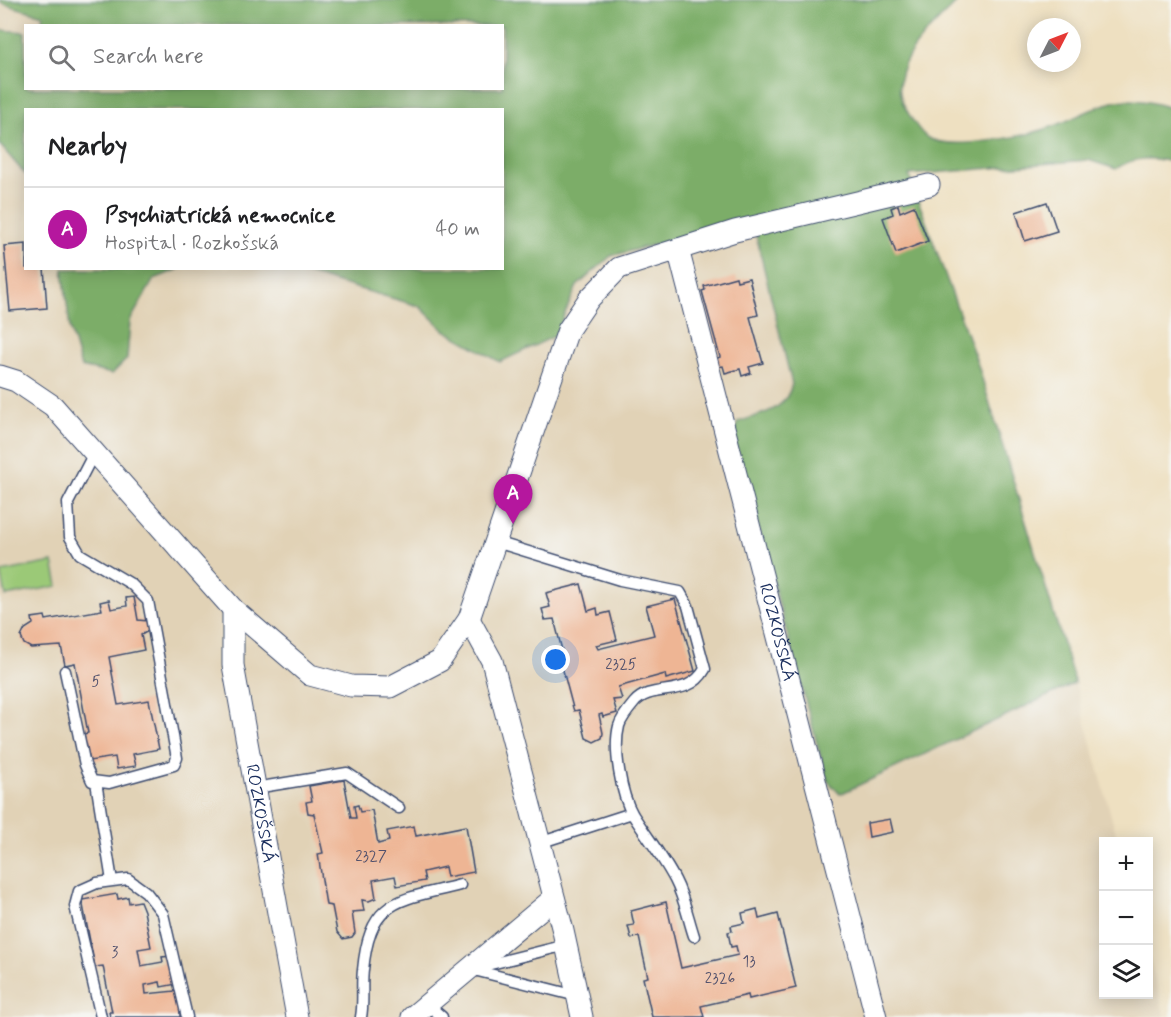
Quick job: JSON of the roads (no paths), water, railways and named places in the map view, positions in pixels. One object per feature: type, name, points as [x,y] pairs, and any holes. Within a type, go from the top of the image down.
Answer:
[{"type":"street","points":[[0,376],[16,381],[53,406],[233,609],[310,675],[351,686],[390,687],[440,661],[469,620],[568,330],[589,299],[619,268],[735,231],[929,185]]},
{"type":"street","name":"ROZKOŠSKÁ","points":[[678,249],[876,1017]]},
{"type":"street","name":"ROZKOŠSKÁ","points":[[233,609],[232,665],[297,1017]]},
{"type":"street","points":[[469,620],[492,661],[566,945],[582,1017]]},
{"type":"street","points":[[427,1013],[469,969],[554,898]]},
{"type":"lane","points":[[65,671],[85,765],[92,782],[109,783],[174,765],[177,758],[148,601],[131,584],[80,554],[70,537],[68,503],[94,453]]},
{"type":"lane","points":[[496,542],[620,580],[680,592],[688,606],[705,669],[698,681],[636,700],[620,725],[617,757],[632,813],[676,882],[694,936]]},
{"type":"lane","points":[[255,788],[347,772],[399,808]]},
{"type":"lane","points":[[96,782],[112,881]]},
{"type":"lane","points":[[539,843],[632,813]]},
{"type":"lane","points":[[101,1017],[75,906],[79,891],[112,881],[128,879],[146,892],[164,914],[187,1017]]},
{"type":"lane","points":[[361,1017],[362,972],[368,939],[378,915],[397,902],[460,885]]},
{"type":"lane","points":[[469,969],[566,945]]},
{"type":"lane","points":[[469,969],[577,996]]},
{"type":"place","name":"Psychiatrická nemocnice","points":[[513,524]]}]
